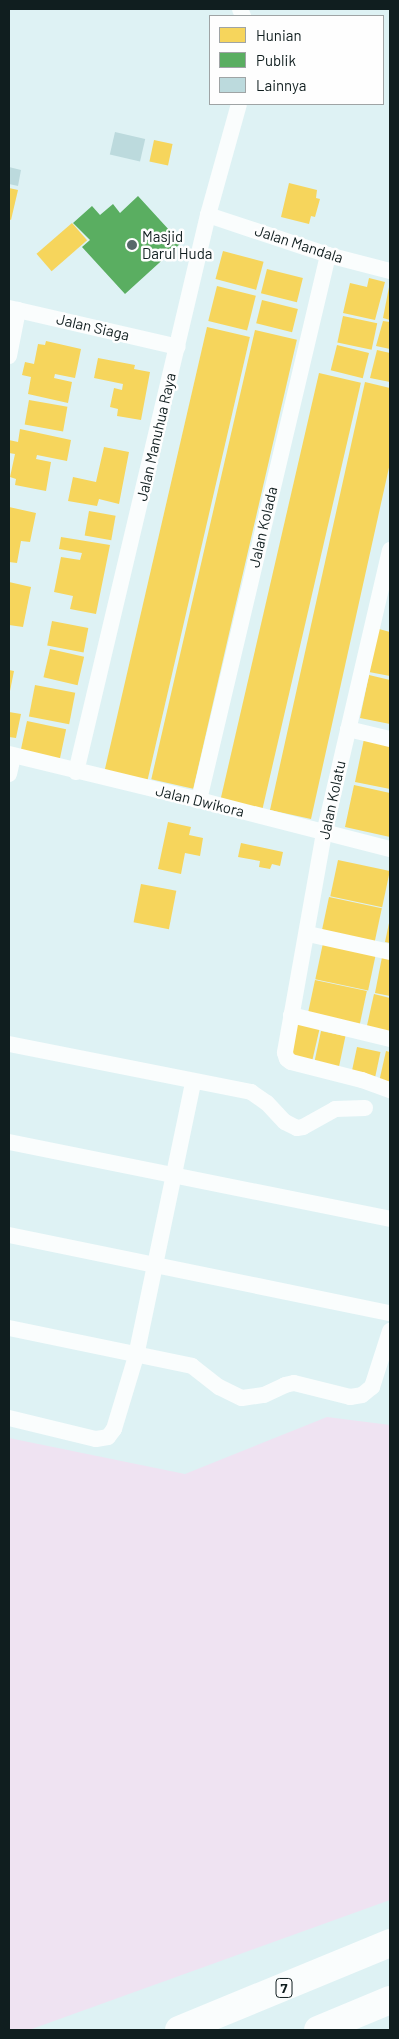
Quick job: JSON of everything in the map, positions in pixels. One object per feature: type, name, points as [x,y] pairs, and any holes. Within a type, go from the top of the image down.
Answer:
[{"type":"highway","name":"7","points":[[179,2030],[390,1944]]},
{"type":"highway","points":[[318,2030],[390,2000]]},
{"type":"street","name":"Jalan Manuhua Raya","points":[[76,772],[208,215],[239,105]]},
{"type":"street","name":"Jalan Mandala","points":[[208,215],[328,255],[390,271]]},
{"type":"street","name":"Jalan Kolada","points":[[199,800],[328,255]]},
{"type":"street","name":"Jalan Siaga","points":[[13,309],[178,347]]},
{"type":"street","points":[[9,356],[13,309]]},
{"type":"street","name":"Jalan Kolatu","points":[[390,550],[382,617],[348,729],[324,833],[308,934],[285,1053],[291,1062],[362,1080],[390,1090]]},
{"type":"street","points":[[348,729],[390,739]]},
{"type":"street","name":"Jalan Dwikora","points":[[11,755],[199,800],[390,849]]},
{"type":"street","points":[[9,774],[11,755]]},
{"type":"street","points":[[308,934],[390,952]]},
{"type":"street","points":[[291,1015],[390,1039]]},
{"type":"street","points":[[9,1044],[251,1092],[267,1103],[285,1122],[297,1128],[303,1127],[336,1109],[365,1108]]},
{"type":"street","points":[[9,1418],[96,1439],[108,1437],[117,1422],[136,1356],[193,1082]]},
{"type":"street","points":[[9,1142],[390,1219]]},
{"type":"street","points":[[9,1235],[390,1313]]},
{"type":"street","points":[[9,1328],[136,1356],[192,1366],[219,1387],[242,1398],[264,1395],[294,1383],[329,1393],[356,1397],[362,1396],[372,1387],[390,1331]]},
{"type":"shaded area","points":[[327,1417],[390,1425],[390,1900],[29,2030],[9,2030],[9,1438],[185,1474]]},
{"type":"building: Hunian","points":[[154,140],[173,144],[168,165],[149,162]]},
{"type":"building: Hunian","points":[[289,183],[317,190],[316,198],[320,199],[315,217],[311,216],[309,224],[281,217]]},
{"type":"building: Hunian","points":[[9,188],[18,190],[11,220],[9,219]]},
{"type":"building: Hunian","points":[[72,223],[87,240],[52,271],[37,254]]},
{"type":"building: Hunian","points":[[223,251],[264,262],[256,290],[215,279]]},
{"type":"building: Hunian","points":[[267,269],[303,278],[297,302],[261,293]]},
{"type":"building: Hunian","points":[[369,278],[385,282],[375,320],[343,313],[350,283],[367,287]]},
{"type":"building: Hunian","points":[[217,286],[256,296],[247,331],[208,321]]},
{"type":"building: Hunian","points":[[390,287],[390,320],[383,318]]},
{"type":"building: Hunian","points":[[262,300],[298,309],[292,332],[256,323]]},
{"type":"building: Hunian","points":[[343,316],[377,323],[372,350],[337,342]]},
{"type":"building: Hunian","points":[[383,321],[390,322],[390,349],[376,346]]},
{"type":"building: Hunian","points":[[207,327],[250,337],[146,786],[103,776]]},
{"type":"building: Hunian","points":[[255,330],[297,340],[193,789],[151,779]]},
{"type":"building: Hunian","points":[[46,341],[81,349],[75,378],[55,374],[54,378],[72,382],[68,403],[28,394],[31,377],[22,375],[25,362],[34,364],[38,344],[45,345]]},
{"type":"building: Hunian","points":[[337,345],[369,353],[363,378],[331,370]]},
{"type":"building: Hunian","points":[[377,350],[390,353],[390,382],[370,378]]},
{"type":"building: Hunian","points":[[98,358],[135,365],[134,369],[150,372],[141,420],[117,416],[118,409],[110,407],[114,388],[122,390],[123,384],[94,378]]},
{"type":"building: Hunian","points":[[319,373],[361,383],[262,809],[220,800]]},
{"type":"building: Hunian","points":[[365,382],[390,388],[390,463],[311,819],[270,810]]},
{"type":"building: Hunian","points":[[29,400],[67,407],[63,431],[25,425]]},
{"type":"building: Hunian","points":[[20,429],[71,440],[67,461],[37,455],[36,459],[51,462],[46,491],[15,485],[16,479],[10,477],[15,454],[9,453],[9,440],[18,442]]},
{"type":"building: Hunian","points":[[104,447],[129,452],[119,504],[99,499],[97,506],[68,501],[73,477],[96,482]]},
{"type":"building: Hunian","points":[[9,507],[36,513],[30,542],[21,541],[17,563],[9,562]]},
{"type":"building: Hunian","points":[[89,511],[116,516],[111,540],[85,536]]},
{"type":"building: Hunian","points":[[61,537],[110,545],[96,614],[70,609],[73,596],[54,592],[61,557],[80,560],[82,553],[59,549]]},
{"type":"building: Hunian","points":[[9,582],[31,587],[23,627],[9,625]]},
{"type":"building: Hunian","points":[[52,621],[88,628],[84,653],[47,646]]},
{"type":"building: Hunian","points":[[379,629],[390,632],[390,676],[369,672]]},
{"type":"building: Hunian","points":[[50,649],[84,657],[78,685],[43,677]]},
{"type":"building: Hunian","points":[[9,670],[14,671],[10,691],[9,691]]},
{"type":"building: Hunian","points":[[369,675],[390,680],[390,724],[360,718]]},
{"type":"building: Hunian","points":[[35,685],[75,693],[69,724],[29,716]]},
{"type":"building: Hunian","points":[[9,712],[21,714],[16,738],[9,737]]},
{"type":"building: Hunian","points":[[27,721],[66,729],[60,759],[21,750]]},
{"type":"building: Hunian","points":[[364,739],[390,745],[390,789],[355,782]]},
{"type":"building: Hunian","points":[[354,785],[390,793],[390,837],[345,827]]},
{"type":"building: Hunian","points":[[168,822],[191,827],[189,835],[203,838],[200,856],[185,853],[181,874],[158,869]]},
{"type":"building: Hunian","points":[[241,843],[283,852],[280,866],[272,864],[270,869],[259,867],[260,861],[238,857]]},
{"type":"building: Hunian","points":[[338,860],[390,871],[382,907],[330,896]]},
{"type":"building: Hunian","points":[[141,884],[176,891],[169,929],[134,922]]},
{"type":"building: Hunian","points":[[329,897],[382,908],[374,944],[321,933]]},
{"type":"building: Hunian","points":[[390,923],[390,943],[385,942]]},
{"type":"building: Hunian","points":[[323,943],[376,954],[368,990],[315,979]]},
{"type":"building: Hunian","points":[[382,957],[390,959],[390,996],[375,993]]},
{"type":"building: Hunian","points":[[315,980],[367,991],[359,1027],[307,1016]]},
{"type":"building: Hunian","points":[[374,994],[390,998],[390,1035],[366,1030]]},
{"type":"building: Hunian","points":[[298,1020],[320,1025],[312,1062],[289,1057]]},
{"type":"building: Hunian","points":[[321,1031],[345,1036],[338,1069],[314,1064]]},
{"type":"building: Hunian","points":[[357,1047],[380,1052],[375,1079],[351,1074]]},
{"type":"building: Hunian","points":[[386,1051],[390,1052],[390,1085],[379,1082]]},
{"type":"building: Publik","name":"Masjid Darul Huda","points":[[138,196],[181,243],[125,294],[82,247],[90,240],[73,223],[92,206],[100,215],[113,204],[120,213]]},
{"type":"building: Lainnya","points":[[115,132],[145,139],[140,161],[110,154]]},
{"type":"building: Lainnya","points":[[9,167],[21,170],[18,186],[9,184]]},
{"type":"place","name":"Masjid Darul Huda","points":[[132,245]]}]
